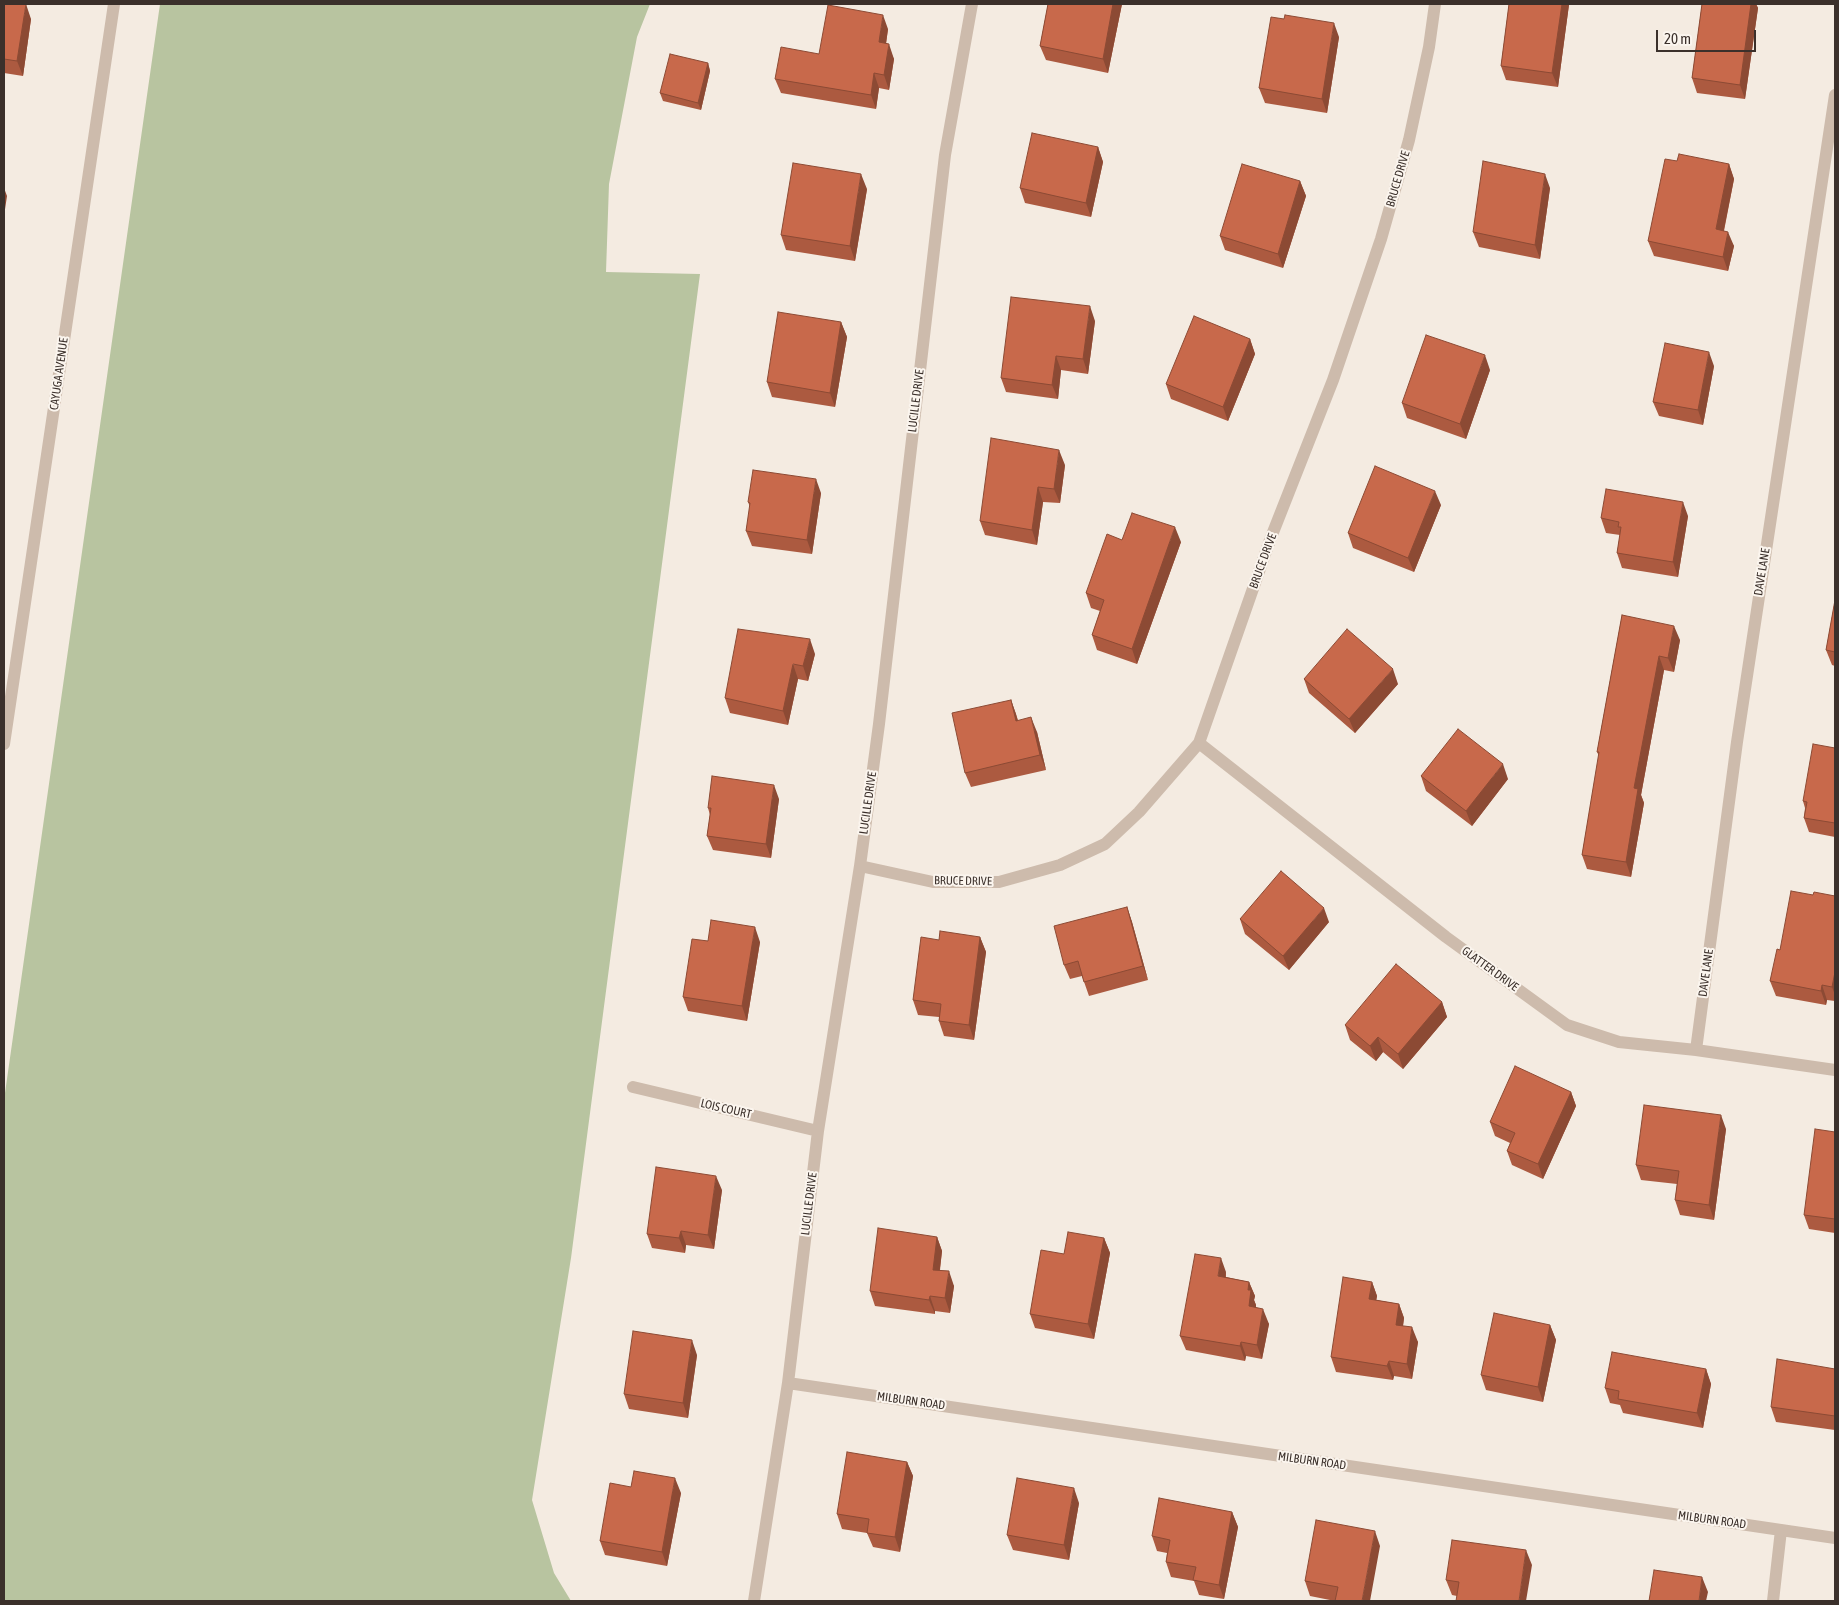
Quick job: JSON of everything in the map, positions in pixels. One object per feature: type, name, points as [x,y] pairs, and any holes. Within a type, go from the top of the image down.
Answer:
[{"type":"street","name":"CAYUGA AVENUE","points":[[4,744],[114,4]]},
{"type":"street","name":"LUCILLE DRIVE","points":[[754,1601],[788,1383],[818,1131],[860,866],[879,724],[945,155],[972,4]]},
{"type":"street","name":"BRUCE DRIVE","points":[[860,866],[933,882],[999,882],[1060,865],[1105,844],[1139,812],[1199,743],[1270,540],[1333,380],[1381,238],[1409,140],[1429,47],[1435,4]]},
{"type":"street","name":"DAVE LANE","points":[[1696,1050],[1737,742],[1835,96]]},
{"type":"street","name":"GLATTER DRIVE","points":[[1199,743],[1446,937],[1567,1025],[1619,1042],[1696,1050],[1835,1070]]},
{"type":"street","name":"LOIS COURT","points":[[633,1087],[818,1131]]},
{"type":"street","name":"MILBURN ROAD","points":[[788,1383],[1835,1538]]},
{"type":"street","points":[[1773,1601],[1782,1530]]},
{"type":"green space","points":[[160,4],[650,4],[637,37],[609,184],[606,272],[700,274],[571,1258],[532,1500],[554,1573],[571,1601],[4,1601],[4,1100]]},
{"type":"building","points":[[4,4],[26,4],[17,61],[4,59]]},
{"type":"building","points":[[1048,4],[1113,4],[1103,59],[1040,46]]},
{"type":"building","points":[[1509,4],[1562,4],[1552,73],[1501,66]]},
{"type":"building","points":[[1702,4],[1751,4],[1740,85],[1692,78]]},
{"type":"building","points":[[828,5],[883,15],[879,42],[889,44],[884,75],[874,73],[871,95],[775,79],[781,47],[819,54]]},
{"type":"building","points":[[1285,15],[1334,23],[1322,99],[1259,88],[1271,17],[1284,19]]},
{"type":"building","points":[[670,54],[708,63],[698,103],[660,93]]},
{"type":"building","points":[[1032,133],[1098,147],[1086,203],[1020,188]]},
{"type":"building","points":[[1679,154],[1729,164],[1716,229],[1728,232],[1723,257],[1648,241],[1665,159],[1677,161]]},
{"type":"building","points":[[1483,161],[1545,174],[1535,245],[1473,232]]},
{"type":"building","points":[[793,163],[861,174],[850,246],[781,235]]},
{"type":"building","points":[[1242,164],[1300,181],[1278,254],[1220,236]]},
{"type":"building","points":[[1011,297],[1090,306],[1083,359],[1056,356],[1052,385],[1001,378]]},
{"type":"building","points":[[778,312],[841,322],[830,393],[767,382]]},
{"type":"building","points":[[1194,316],[1250,339],[1223,407],[1166,384]]},
{"type":"building","points":[[1426,335],[1485,355],[1460,424],[1402,403]]},
{"type":"building","points":[[1665,343],[1709,352],[1698,410],[1653,402]]},
{"type":"building","points":[[991,438],[1059,450],[1054,489],[1038,487],[1032,530],[980,521]]},
{"type":"building","points":[[1375,466],[1435,491],[1408,558],[1348,533]]},
{"type":"building","points":[[753,470],[816,479],[807,540],[746,531]]},
{"type":"building","points":[[1606,489],[1683,502],[1673,562],[1617,553],[1621,527],[1618,527],[1619,522],[1601,518]]},
{"type":"building","points":[[1132,513],[1175,527],[1132,649],[1092,635],[1104,600],[1086,593],[1107,534],[1122,540]]},
{"type":"building","points":[[1835,600],[1835,652],[1826,650]]},
{"type":"building","points":[[1622,615],[1674,626],[1668,658],[1659,656],[1634,788],[1638,789],[1626,862],[1582,855],[1599,752],[1597,752]]},
{"type":"building","points":[[738,629],[810,639],[803,666],[793,664],[783,711],[725,698]]},
{"type":"building","points":[[1347,629],[1393,669],[1349,719],[1304,679]]},
{"type":"building","points":[[1011,700],[1016,721],[1031,717],[1040,755],[965,773],[952,713]]},
{"type":"building","points":[[1458,729],[1503,764],[1466,811],[1421,776]]},
{"type":"building","points":[[1813,744],[1835,748],[1835,823],[1804,818],[1807,802],[1803,801]]},
{"type":"building","points":[[712,776],[774,785],[766,844],[707,836],[711,808],[708,808]]},
{"type":"building","points":[[1281,871],[1324,908],[1283,956],[1240,919]]},
{"type":"building","points":[[1791,891],[1813,895],[1814,892],[1835,896],[1835,972],[1832,987],[1822,985],[1821,991],[1770,981],[1777,949],[1780,950]]},
{"type":"building","points":[[1127,907],[1143,966],[1084,982],[1078,961],[1064,965],[1054,926]]},
{"type":"building","points":[[711,920],[755,927],[742,1006],[683,997],[692,939],[708,941]]},
{"type":"building","points":[[940,931],[980,937],[969,1025],[939,1021],[941,1004],[913,1000],[921,937],[939,940]]},
{"type":"building","points":[[1396,964],[1442,1002],[1398,1054],[1378,1037],[1370,1046],[1345,1025]]},
{"type":"building","points":[[1515,1066],[1571,1092],[1538,1164],[1507,1151],[1515,1133],[1490,1122]]},
{"type":"building","points":[[1644,1105],[1721,1115],[1709,1205],[1675,1200],[1679,1171],[1636,1165]]},
{"type":"building","points":[[1815,1129],[1835,1132],[1835,1219],[1804,1215]]},
{"type":"building","points":[[656,1167],[716,1176],[708,1235],[681,1231],[679,1238],[647,1234]]},
{"type":"building","points":[[878,1228],[937,1237],[933,1270],[949,1271],[945,1298],[930,1296],[929,1300],[870,1291]]},
{"type":"building","points":[[1068,1232],[1104,1238],[1088,1324],[1030,1314],[1041,1250],[1064,1254]]},
{"type":"building","points":[[1195,1254],[1221,1258],[1218,1276],[1249,1282],[1248,1290],[1251,1290],[1249,1306],[1263,1309],[1257,1345],[1241,1342],[1240,1346],[1180,1336]]},
{"type":"building","points":[[1343,1277],[1372,1282],[1369,1299],[1399,1304],[1396,1325],[1412,1327],[1407,1364],[1389,1361],[1387,1366],[1331,1357]]},
{"type":"building","points":[[1494,1313],[1550,1325],[1538,1387],[1481,1375]]},
{"type":"building","points":[[633,1331],[692,1340],[683,1403],[624,1394]]},
{"type":"building","points":[[1612,1352],[1706,1369],[1697,1413],[1618,1399],[1619,1391],[1605,1388]]},
{"type":"building","points":[[1777,1359],[1835,1369],[1835,1416],[1771,1407]]},
{"type":"building","points":[[847,1452],[907,1462],[895,1537],[867,1533],[869,1519],[837,1514]]},
{"type":"building","points":[[634,1471],[675,1478],[662,1552],[600,1541],[610,1483],[631,1487]]},
{"type":"building","points":[[1017,1478],[1074,1488],[1064,1545],[1007,1535]]},
{"type":"building","points":[[1159,1498],[1232,1512],[1219,1585],[1193,1580],[1196,1567],[1166,1562],[1170,1540],[1152,1536]]},
{"type":"building","points":[[1316,1520],[1375,1531],[1362,1601],[1335,1601],[1338,1587],[1305,1581]]},
{"type":"building","points":[[1452,1540],[1526,1550],[1519,1601],[1456,1601],[1459,1582],[1446,1580]]},
{"type":"building","points":[[1654,1570],[1702,1577],[1699,1601],[1649,1601]]}]
